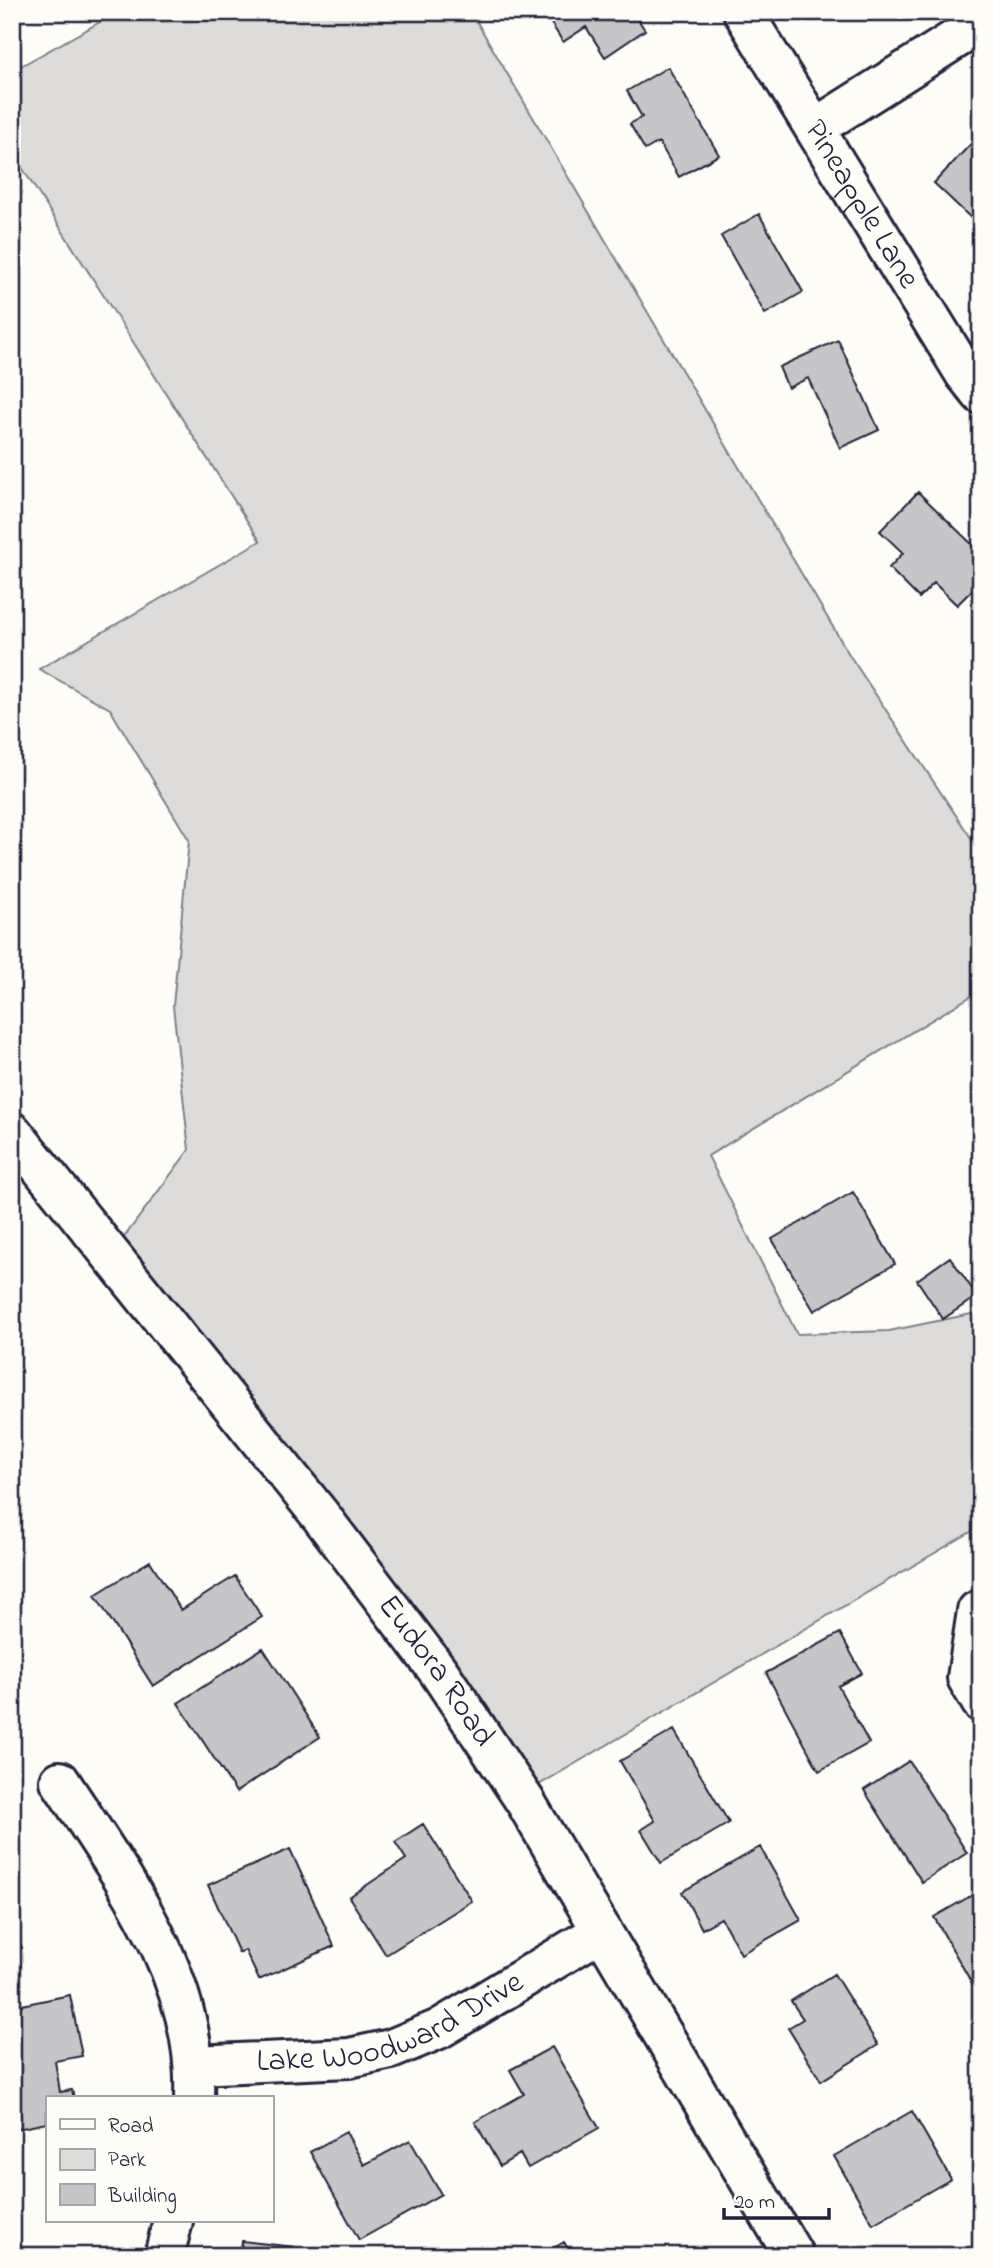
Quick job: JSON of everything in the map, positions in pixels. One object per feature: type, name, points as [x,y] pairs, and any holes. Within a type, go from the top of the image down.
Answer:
[{"type":"street","name":"Pineapple Lane","points":[[743,12],[965,374],[981,394]]},
{"type":"street","points":[[815,128],[981,23]]},
{"type":"street","name":"Eudora Road","points":[[12,1132],[320,1515],[439,1672],[525,1801],[794,2256]]},
{"type":"street","points":[[977,1611],[967,1678],[981,1702]]},
{"type":"street","points":[[60,1781],[127,1884],[167,1960],[185,2006],[194,2082]]},
{"type":"street","name":"Lake Woodward Drive","points":[[194,2082],[391,2049],[439,2029],[602,1931]]},
{"type":"street","points":[[164,2256],[173,2222]]},
{"type":"green space","points":[[118,12],[471,12],[850,656],[981,853],[981,990],[708,1156],[797,1334],[889,1331],[981,1312],[981,1526],[537,1786],[122,1240],[189,1150],[173,1006],[189,840],[110,709],[39,669],[260,541],[12,152],[12,71]]},
{"type":"building","points":[[544,12],[633,12],[645,30],[605,57],[586,27],[563,42]]},
{"type":"building","points":[[668,67],[719,155],[679,177],[659,142],[645,150],[630,124],[642,117],[627,91]]},
{"type":"building","points":[[981,133],[981,210],[972,219],[934,183]]},
{"type":"building","points":[[759,214],[803,292],[765,314],[721,236]]},
{"type":"building","points":[[838,340],[879,430],[840,448],[808,378],[788,388],[779,367]]},
{"type":"building","points":[[918,492],[981,553],[981,581],[957,605],[934,583],[919,598],[889,568],[903,553],[880,531]]},
{"type":"building","points":[[853,1192],[895,1264],[814,1311],[772,1239]]},
{"type":"building","points":[[950,1257],[977,1296],[943,1319],[917,1280]]},
{"type":"building","points":[[150,1561],[181,1610],[235,1576],[262,1617],[153,1686],[95,1595]]},
{"type":"building","points":[[840,1633],[862,1673],[838,1686],[869,1743],[819,1771],[766,1673]]},
{"type":"building","points":[[263,1648],[320,1737],[236,1792],[178,1703]]},
{"type":"building","points":[[674,1730],[729,1823],[661,1863],[641,1830],[655,1821],[620,1761]]},
{"type":"building","points":[[909,1761],[967,1853],[922,1882],[864,1790]]},
{"type":"building","points":[[423,1824],[472,1901],[386,1955],[349,1897],[406,1859],[395,1842]]},
{"type":"building","points":[[760,1847],[801,1920],[741,1954],[721,1918],[702,1929],[682,1892]]},
{"type":"building","points":[[290,1849],[334,1946],[259,1980],[245,1950],[239,1953],[208,1885]]},
{"type":"building","points":[[981,1890],[981,1999],[934,1917]]},
{"type":"building","points":[[12,1924],[22,1948],[12,1952]]},
{"type":"building","points":[[834,1974],[878,2045],[821,2081],[788,2028],[803,2019],[791,2001]]},
{"type":"building","points":[[70,1995],[82,2056],[55,2061],[60,2092],[72,2090],[74,2096],[46,2096],[46,2123],[12,2130],[12,2007]]},
{"type":"building","points":[[552,2047],[599,2128],[528,2168],[520,2154],[500,2166],[475,2122],[524,2094],[510,2070]]},
{"type":"building","points":[[912,2111],[951,2179],[873,2224],[834,2156]]},
{"type":"building","points":[[346,2132],[364,2165],[410,2140],[441,2194],[359,2240],[310,2152]]},
{"type":"building","points":[[242,2241],[294,2247],[293,2256],[240,2256]]},
{"type":"building","points":[[564,2242],[572,2256],[540,2256]]}]
